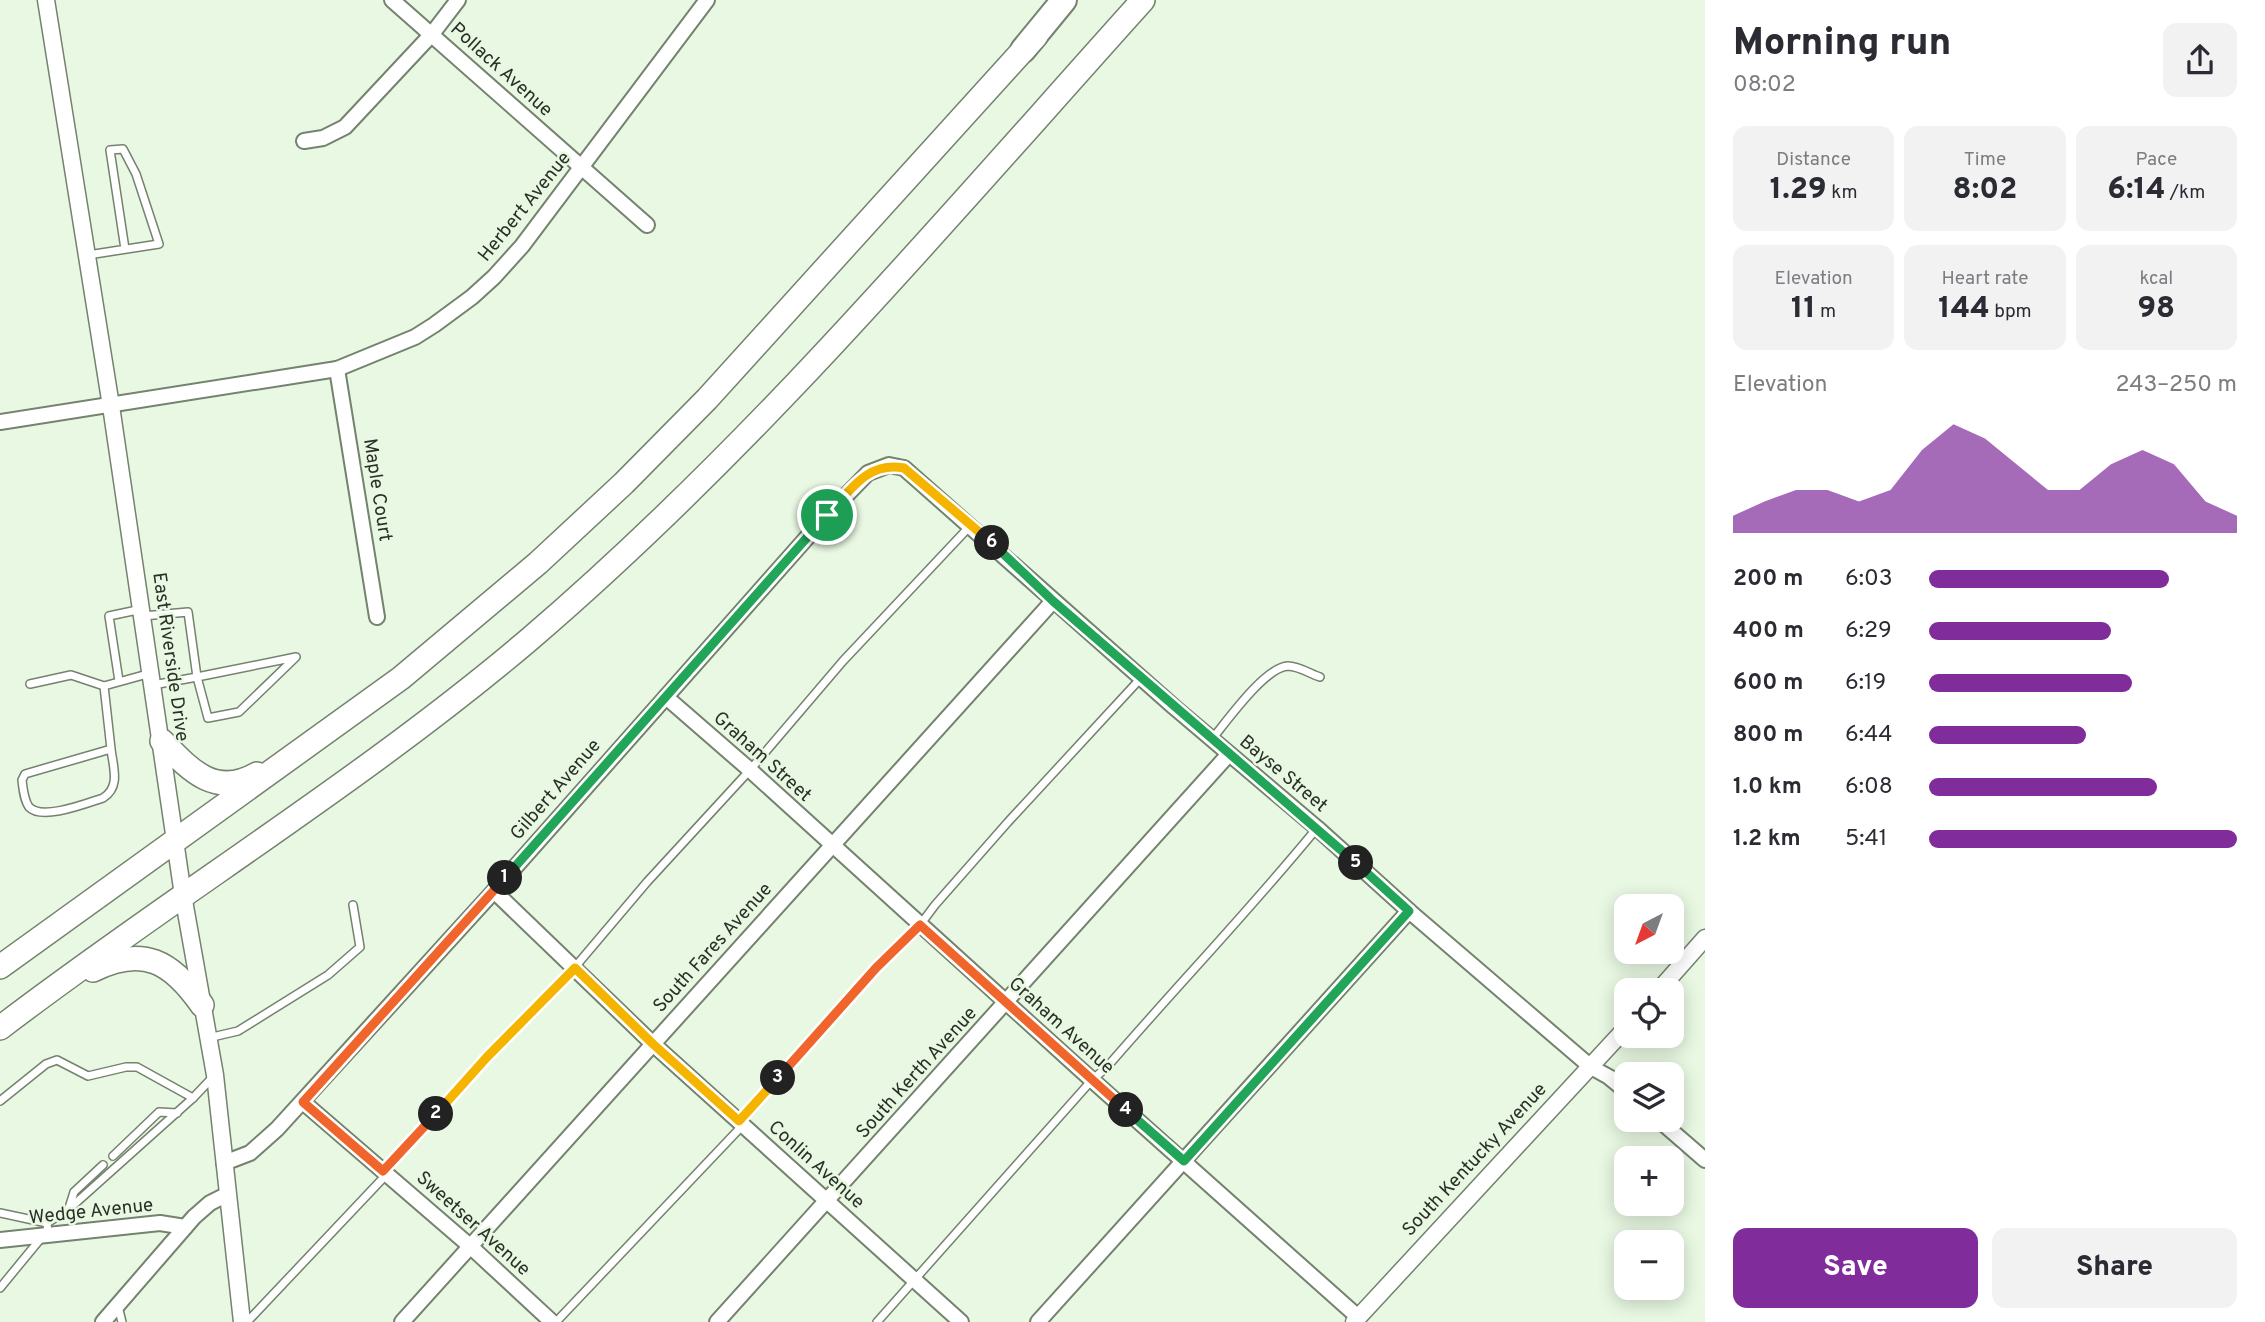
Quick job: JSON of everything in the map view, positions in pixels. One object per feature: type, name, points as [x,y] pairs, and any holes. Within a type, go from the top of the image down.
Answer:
[{"type":"highway","points":[[0,967],[401,678],[538,563],[624,483],[706,399],[1066,0]]},
{"type":"highway","points":[[0,1028],[391,748],[530,639],[642,539],[746,436],[1143,0]]},
{"type":"highway","points":[[162,741],[195,772],[214,783],[223,784],[251,778],[315,742]]},
{"type":"highway","points":[[44,995],[106,964],[132,958],[155,961],[173,971],[202,1006]]},
{"type":"street","name":"East Riverside Drive","points":[[46,0],[111,406],[183,895],[215,1075],[245,1322]]},
{"type":"street","name":"Pollack Avenue","points":[[392,0],[647,225]]},
{"type":"street","points":[[304,141],[323,138],[345,127],[432,34],[458,0]]},
{"type":"street","name":"Herbert Avenue","points":[[0,422],[337,369],[415,337],[472,297],[522,246],[707,0]]},
{"type":"street","name":"Maple Court","points":[[337,369],[377,617]]},
{"type":"street","name":"Gilbert Avenue","points":[[224,1163],[250,1153],[262,1144],[303,1102],[827,515],[869,473],[889,465],[904,468],[920,481]]},
{"type":"street","name":"Bayse Street","points":[[920,481],[1053,601],[1317,828],[1409,911],[1591,1067],[1614,1081]]},
{"type":"street","name":"South Fares Avenue","points":[[402,1322],[1053,601]]},
{"type":"street","name":"Graham Street","points":[[666,697],[832,846]]},
{"type":"street","name":"South Kerth Avenue","points":[[717,1322],[1228,754]]},
{"type":"street","name":"Graham Avenue","points":[[832,846],[1184,1161],[1356,1320]]},
{"type":"street","name":"Conlin Avenue","points":[[494,891],[653,1044],[961,1322]]},
{"type":"street","points":[[1038,1322],[1409,911]]},
{"type":"street","points":[[1670,978],[1705,938]]},
{"type":"street","name":"South Kentucky Avenue","points":[[1356,1320],[1614,1041]]},
{"type":"street","name":"Sweetser Avenue","points":[[303,1102],[554,1322]]},
{"type":"street","points":[[1673,1132],[1705,1160]]},
{"type":"street","points":[[103,1322],[185,1227],[202,1210],[228,1194]]},
{"type":"street","name":"Wedge Avenue","points":[[0,1240],[46,1231],[160,1223],[185,1227]]},
{"type":"lane","points":[[87,255],[159,244],[136,174],[123,149],[110,150],[125,249]]},
{"type":"lane","points":[[245,1322],[385,1173],[487,1057],[575,968],[647,882],[750,770],[843,661],[971,526]]},
{"type":"lane","points":[[30,684],[71,675],[104,686],[119,681],[197,677],[296,657],[239,712],[208,718],[197,677],[188,612],[142,612],[109,616],[119,681]]},
{"type":"lane","points":[[1212,739],[1272,672],[1289,666],[1320,677]]},
{"type":"lane","points":[[554,1322],[741,1123],[876,968],[920,925],[934,905],[1008,822],[1142,678]]},
{"type":"lane","points":[[104,686],[111,749],[115,785],[111,793],[103,798],[45,814],[34,811],[27,804],[22,780],[25,774],[111,749]]},
{"type":"lane","points":[[877,1322],[1272,882],[1317,828]]},
{"type":"lane","points":[[207,1038],[238,1031],[328,975],[360,947],[353,905]]},
{"type":"lane","points":[[0,1101],[46,1064],[57,1060],[88,1076],[137,1067],[193,1098]]},
{"type":"lane","points":[[0,1288],[46,1231],[178,1113],[215,1075]]},
{"type":"lane","points":[[113,1156],[159,1112],[178,1113]]},
{"type":"lane","points":[[69,1209],[74,1192],[103,1165]]},
{"type":"lane","points":[[0,1213],[46,1231]]},
{"type":"lane","points":[[118,1305],[122,1322]]},
{"type":"route","points":[[889,465],[904,468],[1409,911],[1184,1161],[920,925],[876,968],[739,1121],[653,1044],[575,968],[487,1057],[383,1171],[303,1102],[827,515],[869,473],[889,465]]}]
